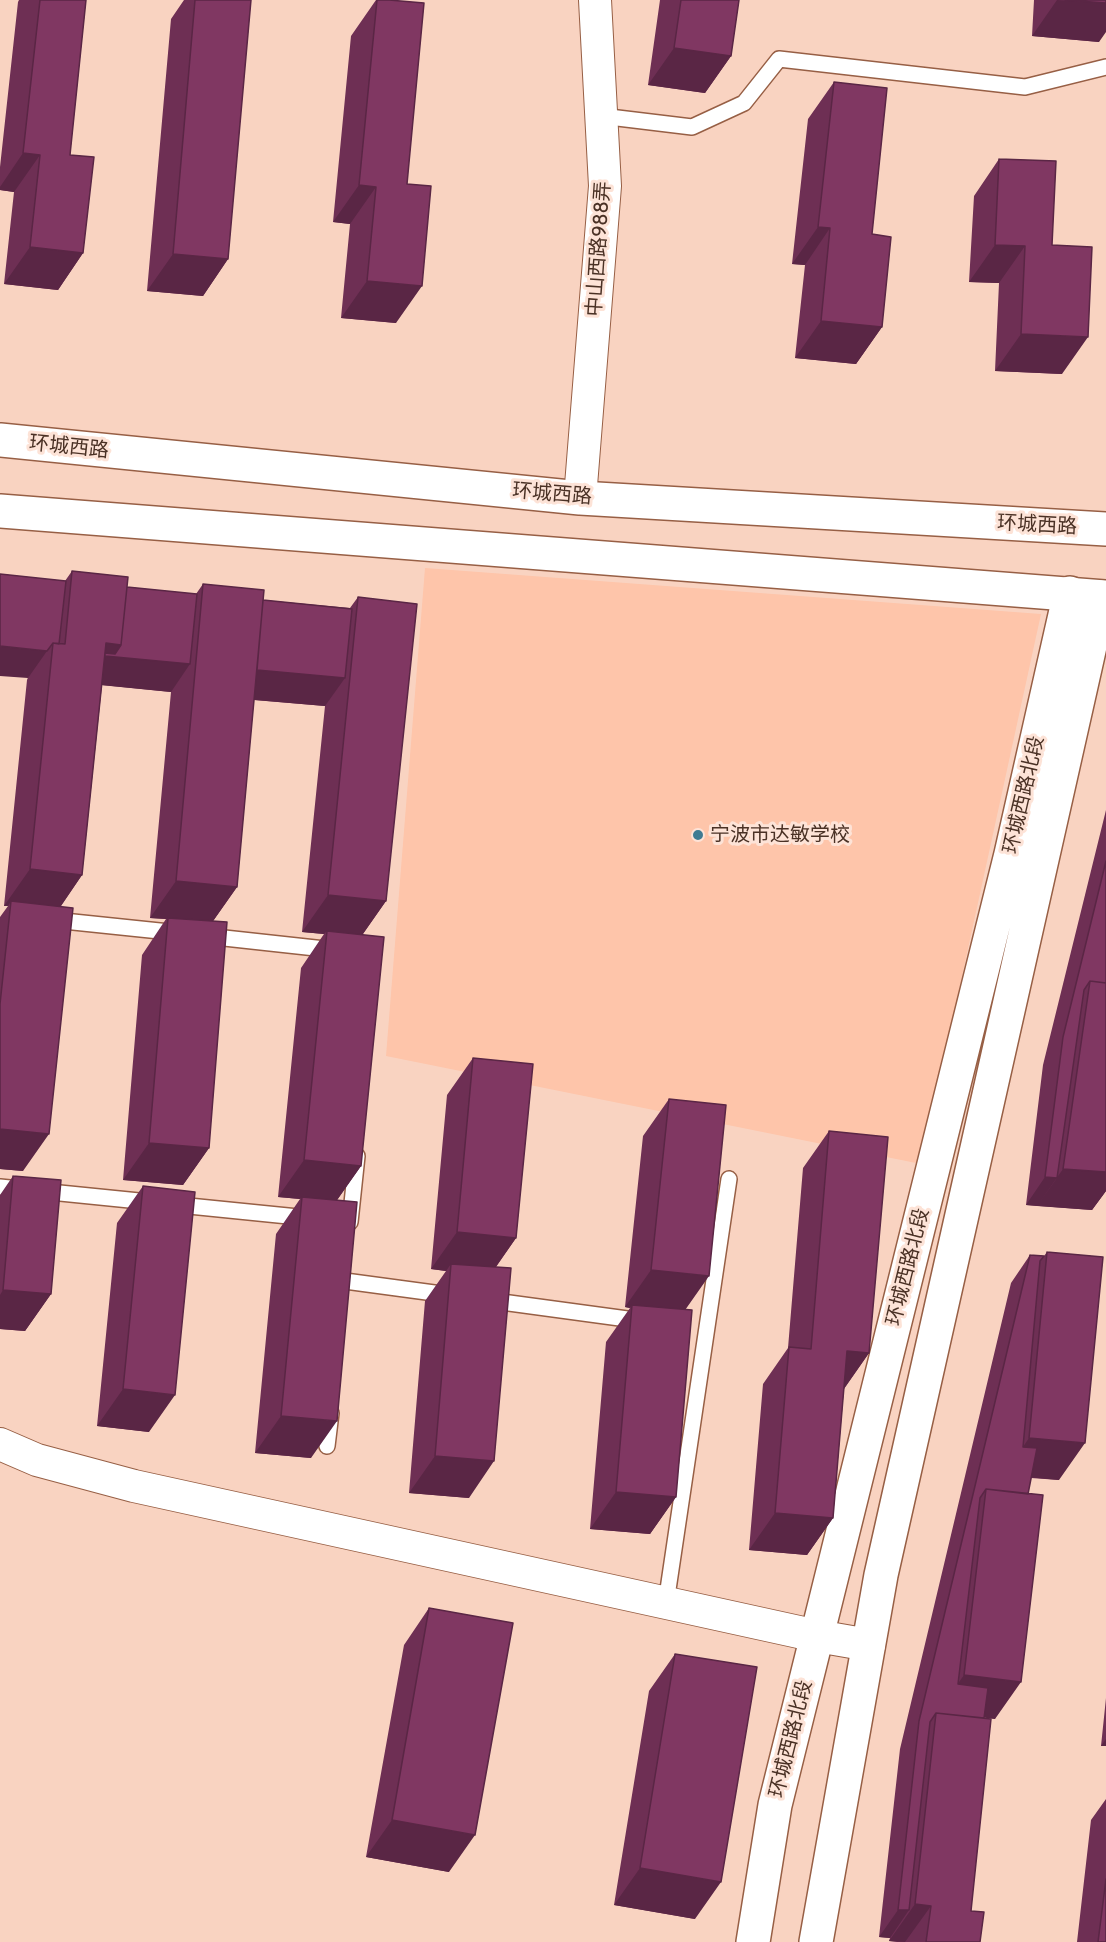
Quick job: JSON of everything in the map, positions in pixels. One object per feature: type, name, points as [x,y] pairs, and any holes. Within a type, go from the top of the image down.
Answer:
[{"type":"street","name":"中山西路988弄","points":[[580,498],[605,186],[595,0]]},
{"type":"street","name":"环城西路","points":[[0,440],[580,498],[1106,529]]},
{"type":"street","points":[[0,511],[1092,596]]},
{"type":"street","name":"环城西路北段","points":[[753,1942],[775,1805],[1011,854],[1092,596]]},
{"type":"street","name":"环城西路北段","points":[[816,1942],[883,1563],[1092,596]]},
{"type":"street","points":[[0,1444],[37,1460],[134,1486],[817,1636],[869,1645]]},
{"type":"lane","points":[[601,116],[692,127],[744,103],[779,59],[1025,87],[1106,67]]},
{"type":"lane","points":[[35,918],[354,952]]},
{"type":"lane","points":[[0,1187],[341,1224],[358,1141]]},
{"type":"lane","points":[[666,1603],[700,1329],[729,1179]]},
{"type":"lane","points":[[345,1281],[660,1324]]},
{"type":"lane","points":[[327,1446],[332,1399]]},
{"type":"shaded area","name":"宁波市达敏学校","points":[[425,568],[1041,614],[921,1164],[386,1056]]},
{"type":"building","points":[[40,0],[86,0],[70,155],[94,157],[83,253],[30,247],[40,155],[23,153]]},
{"type":"building","points":[[195,0],[251,0],[228,259],[173,254]]},
{"type":"building","points":[[377,0],[424,3],[407,184],[431,186],[422,286],[367,281],[376,187],[359,185]]},
{"type":"building","points":[[681,0],[739,0],[731,56],[674,48]]},
{"type":"building","points":[[1065,0],[1106,0],[1106,3]]},
{"type":"building","points":[[834,82],[887,88],[872,234],[891,237],[882,327],[821,321],[830,228],[818,227]]},
{"type":"building","points":[[999,159],[1056,161],[1052,245],[1092,247],[1088,337],[1021,334],[1025,246],[995,245]]},
{"type":"building","points":[[72,571],[128,577],[121,645],[106,643],[82,875],[30,869],[53,643],[65,644]]},
{"type":"building","points":[[0,574],[66,581],[59,644],[53,643],[47,651],[0,646]]},
{"type":"building","points":[[203,584],[264,590],[237,887],[176,881]]},
{"type":"building","points":[[127,587],[197,594],[190,664],[105,656],[105,653],[115,654],[121,645]]},
{"type":"building","points":[[358,597],[417,604],[386,901],[328,895]]},
{"type":"building","points":[[263,600],[352,609],[345,678],[257,670]]},
{"type":"building","points":[[1106,861],[1106,983],[1090,981],[1084,990],[1057,1178],[1045,1177],[1063,1037]]},
{"type":"building","points":[[11,901],[73,908],[49,1134],[0,1129],[0,1004]]},
{"type":"building","points":[[168,918],[227,922],[209,1148],[149,1143]]},
{"type":"building","points":[[327,931],[384,937],[361,1166],[304,1160]]},
{"type":"building","points":[[1090,981],[1106,983],[1106,1172],[1063,1169]]},
{"type":"building","points":[[473,1058],[533,1064],[516,1238],[457,1232]]},
{"type":"building","points":[[669,1099],[726,1105],[709,1276],[651,1270]]},
{"type":"building","points":[[829,1131],[888,1137],[869,1353],[847,1351],[833,1518],[775,1513],[789,1347],[811,1349]]},
{"type":"building","points":[[13,1176],[61,1180],[51,1294],[3,1290]]},
{"type":"building","points":[[143,1186],[195,1192],[175,1395],[123,1389]]},
{"type":"building","points":[[302,1197],[357,1202],[337,1421],[281,1416]]},
{"type":"building","points":[[1047,1252],[1103,1257],[1085,1443],[1029,1438]]},
{"type":"building","points":[[1030,1255],[1044,1256],[1040,1261],[1023,1447],[1037,1448],[1028,1494],[986,1489],[980,1498],[958,1684],[988,1688],[984,1718],[936,1713],[930,1722],[909,1910],[898,1910],[919,1721]]},
{"type":"building","points":[[451,1264],[511,1268],[494,1461],[435,1456]]},
{"type":"building","points":[[632,1305],[692,1310],[676,1497],[616,1492]]},
{"type":"building","points":[[986,1489],[1043,1495],[1021,1682],[964,1675]]},
{"type":"building","points":[[429,1608],[513,1623],[475,1835],[392,1820]]},
{"type":"building","points":[[675,1654],[757,1667],[721,1882],[640,1868]]},
{"type":"building","points":[[936,1713],[991,1719],[971,1911],[984,1912],[980,1942],[926,1942],[931,1906],[915,1904]]},
{"type":"building","points":[[1106,1879],[1106,1942],[1098,1942]]},
{"type":"place","name":"宁波市达敏学校","points":[[698,835]]}]
